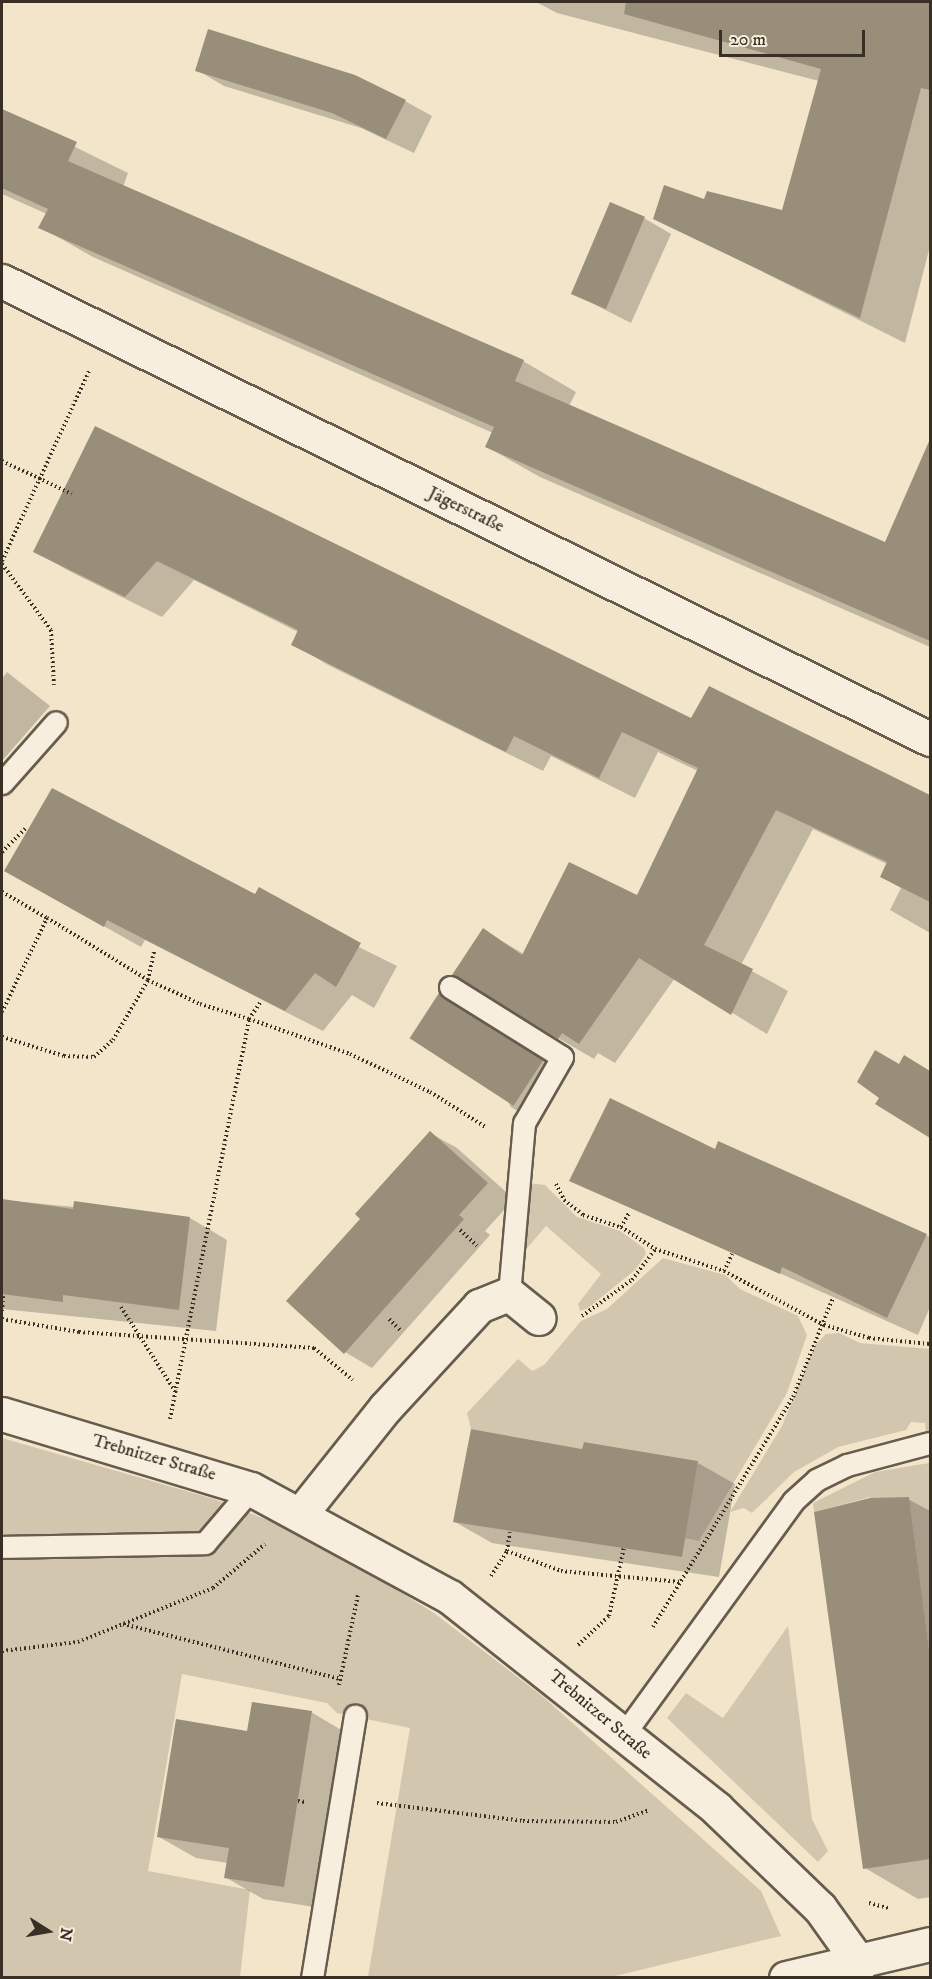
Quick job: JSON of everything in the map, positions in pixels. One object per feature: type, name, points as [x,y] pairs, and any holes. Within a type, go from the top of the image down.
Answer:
[{"type":"street","name":"Jägerstraße","points":[[2,281],[930,739]]},
{"type":"street","points":[[302,1512],[386,1408],[479,1306],[509,1294],[539,1318]]},
{"type":"street","name":"Trebnitzer Straße","points":[[2,1414],[251,1489],[302,1512],[450,1596],[624,1734],[684,1785],[716,1808],[820,1908],[860,1964]]},
{"type":"street","points":[[786,1977],[860,1964],[930,1944]]},
{"type":"lane","points":[[2,783],[56,722]]},
{"type":"lane","points":[[450,987],[562,1057],[524,1123],[509,1294]]},
{"type":"lane","points":[[624,1734],[793,1501],[816,1480],[847,1465],[929,1443]]},
{"type":"lane","points":[[2,1547],[205,1543],[251,1489]]},
{"type":"lane","points":[[312,1977],[355,1716]]},
{"type":"path","points":[[56,722],[51,630],[2,563],[106,333]]},
{"type":"path","points":[[2,461],[72,494]]},
{"type":"path","points":[[2,852],[26,828]]},
{"type":"path","points":[[2,892],[148,980],[249,1019],[350,1054],[430,1092],[521,1156]]},
{"type":"path","points":[[2,1012],[46,918]]},
{"type":"path","points":[[2,1037],[64,1056],[94,1057],[113,1040],[148,980],[154,951]]},
{"type":"path","points":[[169,1426],[249,1019],[261,1001]]},
{"type":"path","points":[[519,1179],[557,1184],[564,1200],[583,1215],[621,1227],[655,1250],[724,1270],[824,1325],[869,1338],[930,1344]]},
{"type":"path","points":[[621,1227],[628,1213]]},
{"type":"path","points":[[539,1318],[595,1311],[632,1280],[655,1250]]},
{"type":"path","points":[[724,1270],[732,1254]]},
{"type":"path","points":[[2,1311],[3,1296]]},
{"type":"path","points":[[646,1639],[793,1397],[833,1298]]},
{"type":"path","points":[[121,1307],[175,1392]]},
{"type":"path","points":[[2,1319],[137,1335],[314,1348],[386,1408]]},
{"type":"path","points":[[2,1651],[78,1642],[213,1588],[302,1512]]},
{"type":"path","points":[[485,1584],[507,1551],[510,1532]]},
{"type":"path","points":[[575,1648],[609,1616],[624,1547]]},
{"type":"path","points":[[507,1551],[561,1571],[620,1573],[680,1582]]},
{"type":"path","points":[[122,1624],[340,1679]]},
{"type":"path","points":[[340,1805],[368,1801],[523,1821],[616,1822],[652,1808],[684,1785]]},
{"type":"shaded area","points":[[529,1183],[545,1185],[577,1217],[620,1231],[644,1248],[646,1254],[635,1270],[588,1308],[580,1311],[578,1304],[601,1274],[546,1226],[522,1254]]},
{"type":"shaded area","points":[[663,1258],[725,1275],[740,1289],[798,1316],[807,1335],[787,1393],[699,1541],[685,1538],[698,1461],[584,1442],[582,1449],[471,1429],[467,1413],[518,1359],[532,1371],[544,1365],[581,1321],[607,1309]]},
{"type":"shaded area","points":[[839,1333],[860,1343],[930,1349],[930,1657],[909,1497],[871,1502],[870,1497],[814,1512],[813,1503],[875,1472],[929,1463],[925,1423],[911,1422],[906,1430],[838,1447],[794,1472],[752,1513],[744,1508],[730,1512],[782,1426],[815,1345],[826,1334]]},
{"type":"shaded area","points":[[2,1438],[214,1499],[311,1537],[434,1613],[541,1695],[761,1891],[781,1936],[611,1977],[368,1977],[410,1728],[337,1713],[327,1703],[182,1674],[148,1871],[250,1890],[240,1977],[2,1977]]},
{"type":"shaded area","points":[[788,1626],[812,1819],[828,1851],[818,1862],[667,1718],[686,1693],[723,1718]]},
{"type":"building","points":[[626,2],[930,2],[930,90],[921,88],[860,318],[653,219],[664,185],[704,199],[707,191],[782,210],[821,69],[624,14]]},
{"type":"building","points":[[208,29],[355,75],[406,100],[386,139],[332,113],[195,71]]},
{"type":"building","points":[[2,109],[77,142],[68,161],[524,360],[515,381],[885,542],[930,439],[930,641],[485,447],[494,427],[38,228],[48,209],[2,188]]},
{"type":"building","points":[[610,202],[645,217],[606,309],[571,294]]},
{"type":"building","points":[[95,426],[691,718],[709,686],[930,795],[930,902],[880,877],[887,862],[776,810],[704,945],[753,969],[731,1015],[639,958],[579,1044],[562,1033],[558,1039],[452,975],[483,928],[522,955],[569,862],[637,895],[698,768],[622,732],[599,778],[514,736],[506,752],[291,645],[298,630],[157,561],[125,597],[33,552]]},
{"type":"building","points":[[52,788],[255,894],[259,887],[361,943],[336,987],[315,973],[285,1011],[107,920],[104,927],[4,871]]},
{"type":"building","points":[[439,993],[543,1061],[514,1106],[410,1038]]},
{"type":"building","points":[[875,1050],[899,1064],[904,1055],[930,1071],[930,1138],[875,1104],[879,1098],[857,1082]]},
{"type":"building","points":[[610,1098],[715,1149],[718,1141],[927,1234],[887,1318],[782,1267],[780,1274],[569,1181]]},
{"type":"building","points":[[430,1131],[488,1183],[459,1215],[464,1219],[344,1354],[286,1301],[360,1219],[355,1214]]},
{"type":"building","points":[[2,1199],[73,1209],[74,1201],[190,1217],[179,1310],[63,1295],[63,1302],[2,1294]]},
{"type":"building","points":[[471,1429],[582,1449],[584,1442],[698,1461],[682,1557],[453,1522]]},
{"type":"building","points":[[909,1497],[930,1657],[930,1859],[863,1869],[814,1512],[870,1498]]},
{"type":"building","points":[[252,1702],[312,1711],[284,1887],[224,1878],[229,1848],[157,1837],[176,1719],[247,1731]]}]
